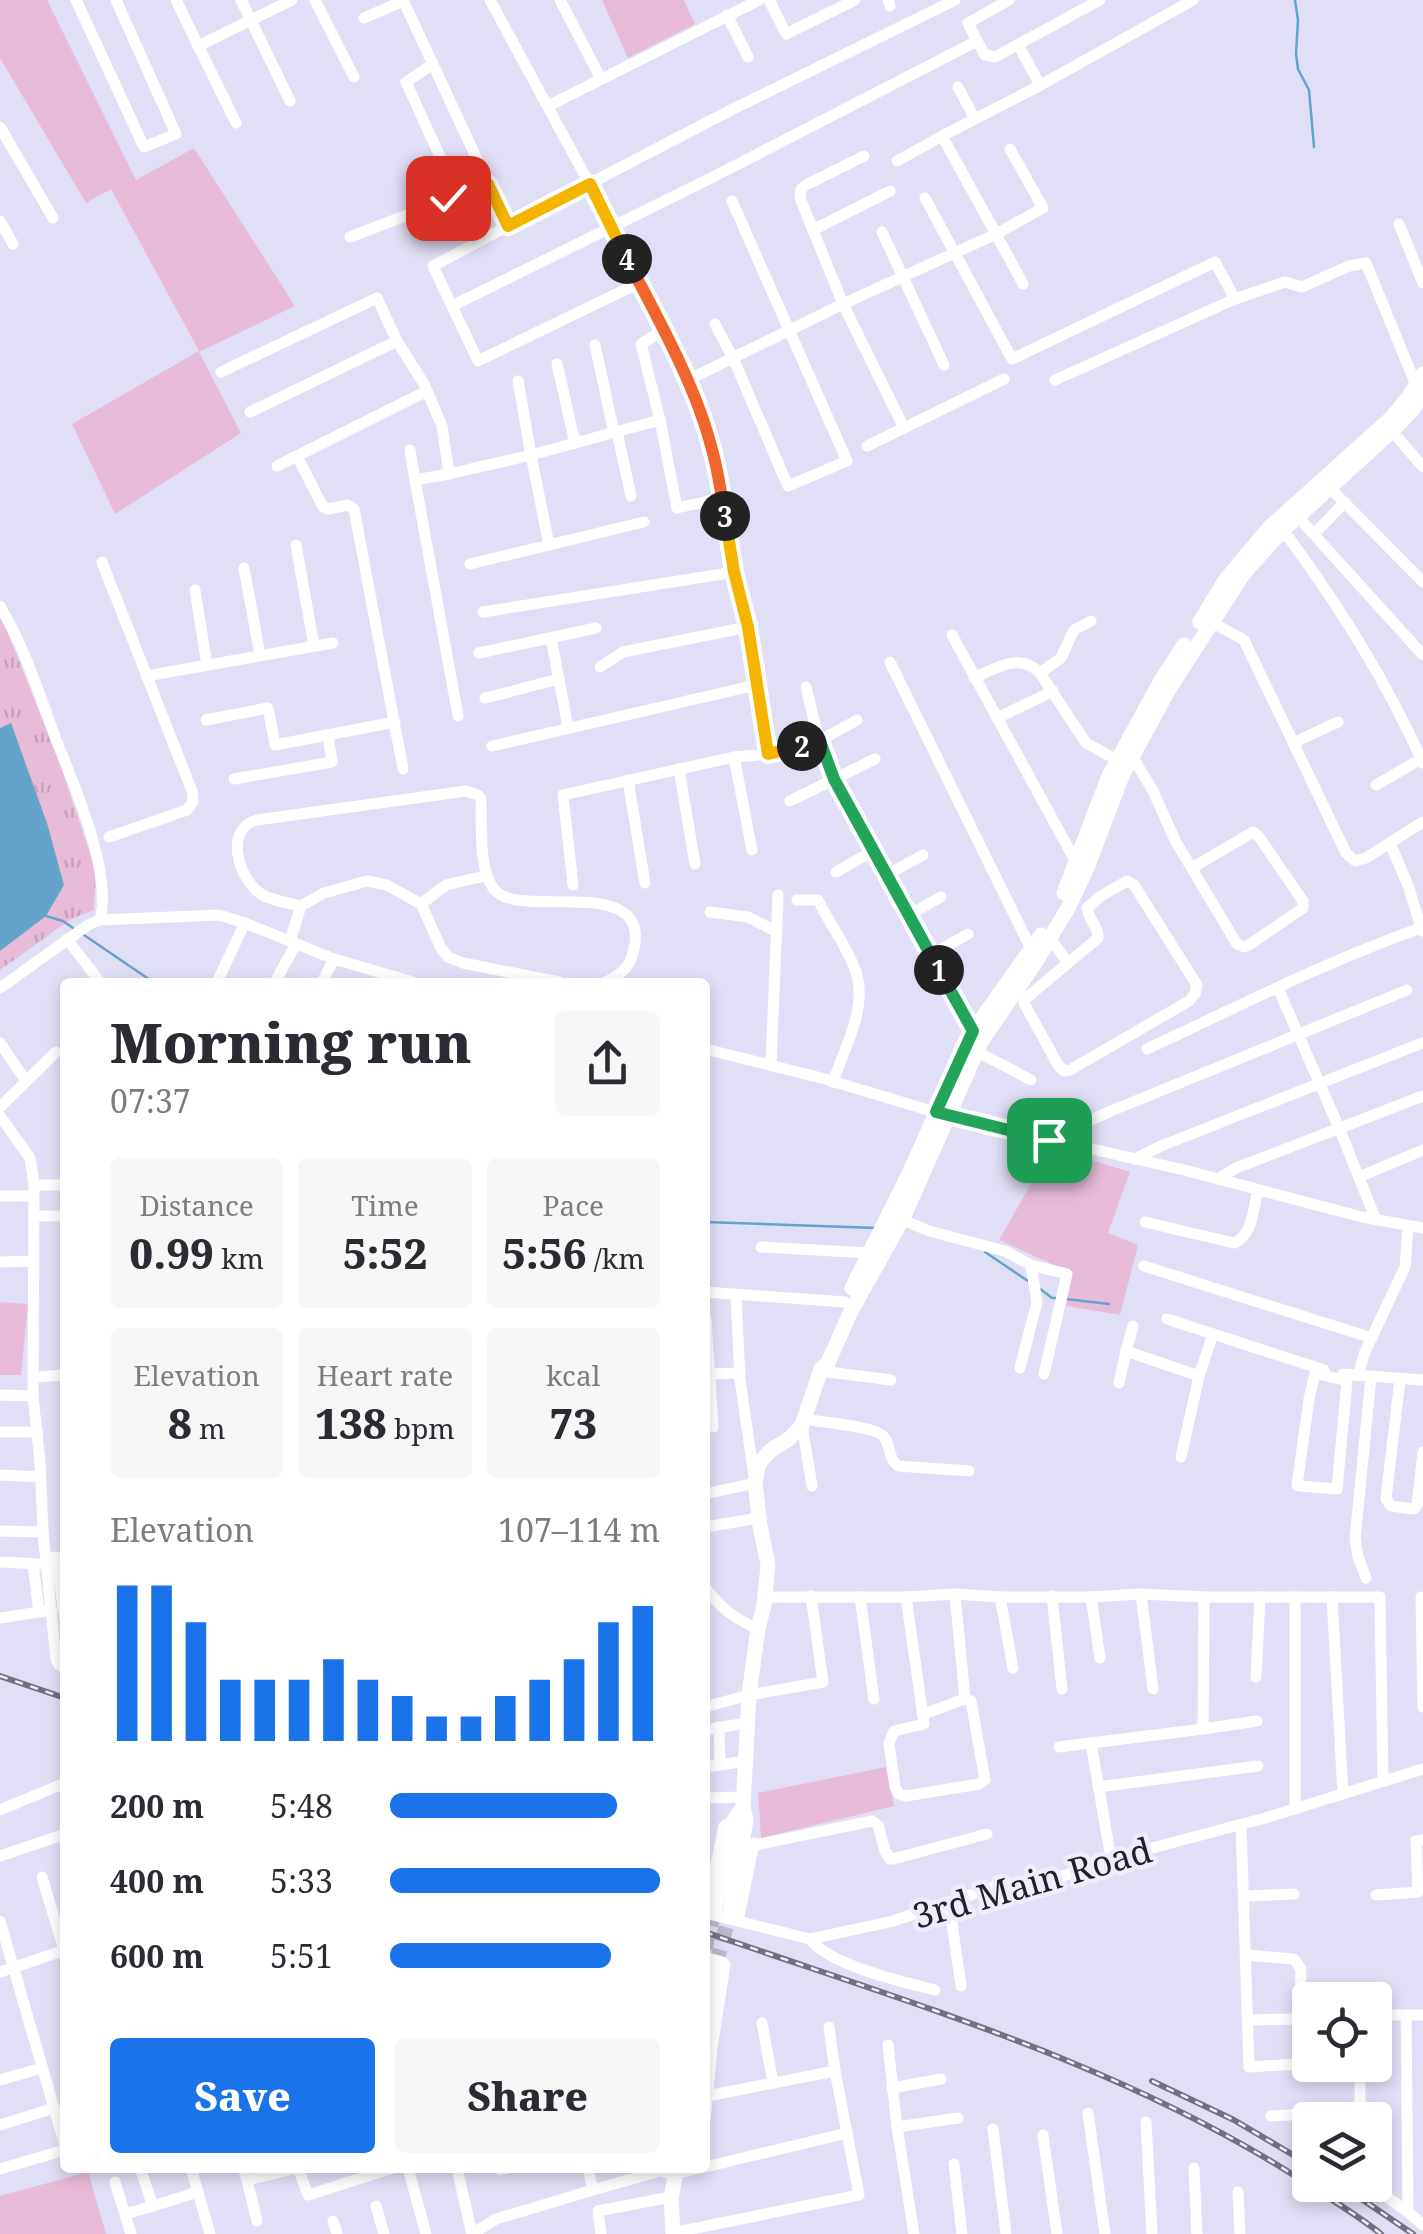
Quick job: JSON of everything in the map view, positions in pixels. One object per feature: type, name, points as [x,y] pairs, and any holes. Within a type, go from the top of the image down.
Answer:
[{"type":"main road","points":[[942,1114],[1041,946],[1081,868],[1122,776],[1124,758],[1169,689],[1243,557],[1269,528],[1392,431],[1412,410],[1421,385]]},
{"type":"main road","points":[[1207,619],[1244,572],[1421,385]]},
{"type":"main road","points":[[715,1909],[741,1811],[749,1695],[765,1597],[768,1565],[755,1483],[759,1463],[770,1450],[789,1440],[803,1422],[821,1370],[828,1363],[942,1114],[973,1031],[1041,946]]},
{"type":"main road","points":[[821,1370],[818,1358],[868,1253],[891,1228]]},
{"type":"main road","points":[[672,2233],[671,2197],[676,2173]]},
{"type":"street","points":[[76,0],[144,147],[176,134],[116,0]]},
{"type":"street","points":[[176,0],[236,124]]},
{"type":"street","points":[[241,0],[290,101]]},
{"type":"street","points":[[198,46],[292,0]]},
{"type":"street","points":[[315,0],[354,77]]},
{"type":"street","points":[[364,18],[403,0],[508,226]]},
{"type":"street","points":[[490,0],[590,184],[698,406],[711,445],[748,627],[768,754]]},
{"type":"street","points":[[560,0],[600,78]]},
{"type":"street","points":[[548,106],[759,0]]},
{"type":"street","points":[[769,0],[786,34],[855,0]]},
{"type":"street","points":[[639,283],[478,361],[433,266],[731,110],[955,0]]},
{"type":"street","points":[[1009,0],[968,23],[986,54],[995,56],[1100,0]]},
{"type":"street","points":[[898,160],[1193,0]]},
{"type":"street","points":[[727,15],[748,56]]},
{"type":"street","points":[[452,306],[977,42]]},
{"type":"street","points":[[1021,50],[1040,86]]},
{"type":"street","points":[[433,64],[406,82],[457,194]]},
{"type":"street","points":[[958,87],[976,119]]},
{"type":"street","points":[[0,127],[5,147],[52,218]]},
{"type":"street","points":[[942,136],[1022,284]]},
{"type":"street","points":[[686,382],[1044,208],[1010,150]]},
{"type":"street","points":[[864,156],[801,189],[800,198],[843,304],[904,428]]},
{"type":"street","points":[[350,237],[488,184]]},
{"type":"street","points":[[813,230],[890,191]]},
{"type":"street","points":[[924,198],[1012,360],[1215,262],[1235,299]]},
{"type":"street","points":[[715,324],[788,486],[847,461],[732,201]]},
{"type":"street","points":[[0,221],[14,244]]},
{"type":"street","points":[[1399,224],[1423,283]]},
{"type":"street","points":[[882,232],[944,365]]},
{"type":"street","points":[[1055,380],[1235,299],[1285,282],[1302,287],[1349,266],[1366,263],[1421,385]]},
{"type":"street","points":[[222,372],[376,298],[427,390],[442,426],[449,474]]},
{"type":"street","points":[[663,330],[642,344],[676,508],[722,498]]},
{"type":"street","points":[[250,412],[397,341]]},
{"type":"street","points":[[595,345],[630,496]]},
{"type":"street","points":[[558,364],[575,443]]},
{"type":"street","points":[[867,446],[1004,379]]},
{"type":"street","points":[[518,381],[549,545]]},
{"type":"street","points":[[278,466],[427,390]]},
{"type":"street","points":[[416,480],[531,455],[660,420]]},
{"type":"street","points":[[1392,431],[1423,466]]},
{"type":"street","points":[[410,450],[458,716]]},
{"type":"street","points":[[297,456],[323,507],[348,505],[354,509],[403,768]]},
{"type":"street","points":[[1326,484],[1423,582]]},
{"type":"street","points":[[1314,533],[1345,502]]},
{"type":"street","points":[[1298,518],[1423,655]]},
{"type":"street","points":[[470,564],[644,522]]},
{"type":"street","points":[[1281,532],[1335,601],[1382,677],[1422,761],[1376,786]]},
{"type":"street","points":[[296,546],[314,646]]},
{"type":"street","points":[[102,562],[193,802],[187,810],[109,837]]},
{"type":"street","points":[[244,568],[260,655]]},
{"type":"street","points":[[483,612],[734,572]]},
{"type":"street","points":[[194,590],[207,665]]},
{"type":"street","points":[[0,606],[32,669],[92,840],[103,908],[94,922],[0,988]]},
{"type":"street","points":[[1207,619],[1244,640],[1346,853],[1356,861],[1361,860],[1423,822]]},
{"type":"street","points":[[1040,672],[1061,658],[1074,630],[1091,621]]},
{"type":"street","points":[[600,667],[622,652],[748,627]]},
{"type":"street","points":[[478,653],[596,628]]},
{"type":"street","points":[[952,635],[1081,868]]},
{"type":"street","points":[[551,638],[568,728]]},
{"type":"street","points":[[146,676],[333,643]]},
{"type":"street","points":[[890,662],[1041,946],[1064,966]]},
{"type":"street","points":[[974,678],[1014,662],[1030,664],[1040,672],[1086,743],[1124,758],[1152,789],[1176,842],[1235,942],[1240,946],[1248,945],[1303,908],[1303,901],[1260,836],[1253,832],[1192,868]]},
{"type":"street","points":[[485,698],[559,679]]},
{"type":"street","points":[[492,746],[756,686]]},
{"type":"street","points":[[806,686],[834,779],[973,1031]]},
{"type":"street","points":[[996,718],[1053,691]]},
{"type":"street","points":[[206,720],[268,708],[276,745],[395,722]]},
{"type":"street","points":[[572,886],[564,795],[820,741],[857,720]]},
{"type":"street","points":[[1293,743],[1338,722]]},
{"type":"street","points":[[234,779],[332,762],[328,735]]},
{"type":"street","points":[[734,757],[752,850]]},
{"type":"street","points":[[790,800],[875,759]]},
{"type":"street","points":[[679,769],[695,864]]},
{"type":"street","points":[[628,780],[645,883]]},
{"type":"street","points":[[540,978],[463,963],[448,956],[421,904],[387,886],[367,881],[324,893],[301,906],[265,897],[256,890],[240,862],[237,836],[250,822],[472,792],[481,799],[485,876],[498,895],[613,906],[632,923],[632,958],[612,978]]},
{"type":"street","points":[[1147,1049],[1389,939],[1422,931],[1390,843]]},
{"type":"street","points":[[836,872],[873,851]]},
{"type":"street","points":[[886,875],[923,855]]},
{"type":"street","points":[[421,904],[446,885],[485,876]]},
{"type":"street","points":[[1131,882],[1197,985],[1196,994],[1064,1070],[1058,1066],[1024,1004],[1027,995],[1064,966],[1098,938],[1088,914],[1090,904],[1131,882]]},
{"type":"street","points":[[771,1065],[778,894]]},
{"type":"street","points":[[909,915],[942,897]]},
{"type":"street","points":[[797,900],[818,900],[858,980],[854,1028],[833,1082]]},
{"type":"street","points":[[277,978],[301,906]]},
{"type":"street","points":[[710,912],[748,917],[777,932]]},
{"type":"street","points":[[94,922],[219,915],[334,959],[399,978]]},
{"type":"street","points":[[219,978],[245,923]]},
{"type":"street","points":[[931,955],[968,934]]},
{"type":"street","points":[[67,940],[97,978]]},
{"type":"street","points":[[324,978],[334,959]]},
{"type":"street","points":[[1278,988],[1376,1220]]},
{"type":"street","points":[[1049,1140],[1406,990]]},
{"type":"street","points":[[1136,1159],[1422,1043]]},
{"type":"street","points":[[0,1044],[24,1078]]},
{"type":"street","points":[[710,1050],[942,1114],[1376,1220],[1423,1228]]},
{"type":"street","points":[[976,1051],[1031,1080]]},
{"type":"street","points":[[0,1107],[56,1052]]},
{"type":"street","points":[[1218,1179],[1236,1168],[1423,1096]]},
{"type":"street","points":[[0,1116],[30,1158],[34,1191],[34,1396],[43,1532],[38,1612]]},
{"type":"street","points":[[1359,1177],[1423,1150]]},
{"type":"street","points":[[0,1196],[60,1186]]},
{"type":"street","points":[[1145,1222],[1234,1243],[1248,1232],[1258,1190]]},
{"type":"street","points":[[34,1216],[60,1216]]},
{"type":"street","points":[[1408,1227],[1405,1267],[1356,1377],[1337,1489],[1299,1486],[1315,1373],[1356,1377],[1423,1380]]},
{"type":"street","points":[[891,1228],[929,1231],[1005,1251],[1066,1274],[1044,1374]]},
{"type":"street","points":[[761,1246],[868,1253]]},
{"type":"street","points":[[0,1262],[33,1261]]},
{"type":"street","points":[[1020,1368],[1037,1302],[1031,1264]]},
{"type":"street","points":[[1144,1266],[1372,1338]]},
{"type":"street","points":[[710,1292],[845,1302]]},
{"type":"street","points":[[710,1493],[755,1483],[740,1373],[736,1294]]},
{"type":"street","points":[[1168,1319],[1311,1368],[1356,1377]]},
{"type":"street","points":[[1119,1382],[1133,1326]]},
{"type":"street","points":[[1181,1457],[1213,1334]]},
{"type":"street","points":[[1126,1351],[1199,1376]]},
{"type":"street","points":[[821,1370],[891,1380]]},
{"type":"street","points":[[710,1374],[740,1373]]},
{"type":"street","points":[[34,1377],[60,1375]]},
{"type":"street","points":[[1356,1377],[1356,1540],[1366,1578]]},
{"type":"street","points":[[1400,1379],[1386,1499],[1390,1506],[1417,1506],[1423,1452]]},
{"type":"street","points":[[0,1395],[34,1396]]},
{"type":"street","points":[[710,1395],[713,1427]]},
{"type":"street","points":[[812,1486],[803,1422],[878,1432],[887,1441],[890,1459],[898,1466],[969,1471]]},
{"type":"street","points":[[0,1432],[38,1432]]},
{"type":"street","points":[[0,1475],[41,1477]]},
{"type":"street","points":[[710,1526],[758,1518]]},
{"type":"street","points":[[0,1531],[43,1532]]},
{"type":"street","points":[[0,1562],[56,1558],[56,1659],[60,1663]]},
{"type":"street","points":[[710,1594],[729,1615],[758,1629]]},
{"type":"street","points":[[955,1594],[965,1699]]},
{"type":"street","points":[[1141,1594],[1153,1689]]},
{"type":"street","points":[[710,1707],[823,1682],[811,1596]]},
{"type":"street","points":[[906,1596],[922,1714],[924,1724],[891,1733],[894,1783],[899,1794],[906,1796],[986,1780],[971,1702],[965,1699],[922,1714]]},
{"type":"street","points":[[1052,1596],[1062,1689]]},
{"type":"street","points":[[765,1597],[1380,1597],[1383,1781]]},
{"type":"street","points":[[860,1597],[874,1699]]},
{"type":"street","points":[[1000,1597],[1013,1668]]},
{"type":"street","points":[[1091,1597],[1100,1658]]},
{"type":"street","points":[[1202,1729],[1204,1597]]},
{"type":"street","points":[[1256,1678],[1260,1597]]},
{"type":"street","points":[[1295,1597],[1296,1808]]},
{"type":"street","points":[[1332,1597],[1343,1794]]},
{"type":"street","points":[[1421,1597],[1423,1708]]},
{"type":"street","points":[[710,1609],[719,1606]]},
{"type":"street","points":[[0,1618],[58,1610]]},
{"type":"street","points":[[1059,1746],[1257,1721]]},
{"type":"street","points":[[710,1729],[748,1723]]},
{"type":"street","points":[[719,1727],[720,1765]]},
{"type":"street","points":[[1091,1742],[1110,1860]]},
{"type":"street","points":[[710,1767],[746,1761]]},
{"type":"street","points":[[1098,1787],[1258,1766]]},
{"type":"street","name":"3rd Main Road","points":[[715,1909],[810,1939],[893,1921],[994,1887],[1063,1876],[1423,1769]]},
{"type":"street","points":[[0,1810],[60,1786]]},
{"type":"street","points":[[710,1800],[741,1811],[755,1846]]},
{"type":"street","points":[[715,1909],[711,1859],[724,1826],[741,1811]]},
{"type":"street","points":[[715,1909],[755,1846],[876,1822],[886,1853],[893,1859],[987,1834]]},
{"type":"street","points":[[1241,1825],[1250,2067],[1292,2064]]},
{"type":"street","points":[[0,1856],[60,1836]]},
{"type":"street","points":[[1376,1895],[1418,1892],[1416,1841],[1423,1840]]},
{"type":"street","points":[[42,1877],[60,1934]]},
{"type":"street","points":[[1244,1896],[1294,1894]]},
{"type":"street","points":[[949,1902],[961,1986]]},
{"type":"street","points":[[0,1921],[60,2130]]},
{"type":"street","points":[[810,1939],[818,1949],[880,1976],[935,1990]]},
{"type":"street","points":[[0,1972],[60,1952]]},
{"type":"street","points":[[1246,1955],[1294,1959],[1301,1969],[1300,2019],[1248,2020]]},
{"type":"street","points":[[710,1961],[726,1965],[710,2075]]},
{"type":"street","points":[[1392,2015],[1423,2015]]},
{"type":"street","points":[[1406,2015],[1408,2212]]},
{"type":"street","points":[[762,2023],[773,2083]]},
{"type":"street","points":[[672,2233],[859,2195],[829,2026]]},
{"type":"street","points":[[888,2045],[914,2234]]},
{"type":"street","points":[[0,2080],[42,2068]]},
{"type":"street","points":[[710,2095],[835,2071]]},
{"type":"street","points":[[892,2088],[942,2079]]},
{"type":"street","points":[[0,2124],[54,2108]]},
{"type":"street","points":[[1088,2113],[1104,2234]]},
{"type":"street","points":[[1270,2116],[1292,2116]]},
{"type":"street","points":[[897,2128],[958,2118]]},
{"type":"street","points":[[1146,2122],[1152,2234]]},
{"type":"street","points":[[993,2128],[1006,2234]]},
{"type":"street","points":[[710,2165],[847,2133]]},
{"type":"street","points":[[1043,2136],[1056,2234]]},
{"type":"street","points":[[0,2169],[60,2150]]},
{"type":"street","points":[[954,2164],[962,2234]]},
{"type":"street","points":[[1194,2168],[1198,2234]]},
{"type":"street","points":[[142,2173],[153,2206]]},
{"type":"street","points":[[192,2173],[210,2234]]},
{"type":"street","points":[[299,2173],[308,2195],[376,2173]]},
{"type":"street","points":[[409,2173],[426,2234]]},
{"type":"street","points":[[457,2173],[472,2234],[496,2219],[653,2173]]},
{"type":"street","points":[[589,2173],[593,2190]]},
{"type":"street","points":[[245,2174],[257,2221]]},
{"type":"street","points":[[115,2182],[132,2234]]},
{"type":"street","points":[[126,2214],[198,2192]]},
{"type":"street","points":[[1238,2192],[1240,2234]]},
{"type":"street","points":[[600,2234],[598,2212],[671,2197]]},
{"type":"street","points":[[1392,2201],[1423,2225]]},
{"type":"street","points":[[376,2206],[384,2234]]},
{"type":"green space","points":[[0,0],[47,0],[136,180],[194,148],[295,306],[199,352],[241,433],[115,514],[72,424],[199,351],[111,189],[86,203],[0,58]]},
{"type":"green space","points":[[602,0],[684,0],[695,24],[628,58]]},
{"type":"green space","points":[[0,618],[59,761],[96,871],[94,910],[71,919],[0,970]]},
{"type":"green space","points":[[1078,1156],[1130,1172],[1108,1233],[1138,1245],[1120,1315],[1066,1306],[1070,1272],[999,1240],[1040,1168],[1069,1178]]},
{"type":"green space","points":[[0,1302],[28,1304],[21,1375],[0,1375]]},
{"type":"green space","points":[[886,1767],[894,1806],[761,1838],[758,1793]]},
{"type":"green space","points":[[88,2173],[106,2234],[0,2234],[0,2196]]},
{"type":"water","points":[[11,723],[47,823],[64,885],[46,916],[0,951],[0,728]]},
{"type":"waterway","points":[[1295,0],[1296,54],[1298,69],[1309,90],[1314,147]]},
{"type":"waterway","points":[[46,916],[73,928]]},
{"type":"waterway","points":[[84,935],[147,978]]},
{"type":"waterway","points":[[710,1222],[876,1228]]},
{"type":"waterway","points":[[985,1252],[1028,1281]]},
{"type":"waterway","points":[[1039,1288],[1058,1298]]},
{"type":"waterway","points":[[1066,1299],[1109,1304]]},
{"type":"tunnel","points":[[710,1928],[714,1912]]},
{"type":"tunnel","points":[[716,1964],[729,1916]]},
{"type":"railway","points":[[0,1676],[60,1696]]},
{"type":"railway","points":[[710,1934],[940,2012],[1094,2072],[1242,2144],[1381,2234]]},
{"type":"railway","points":[[1152,2081],[1234,2120],[1292,2154]]},
{"type":"railway","points":[[1366,2202],[1413,2234]]},
{"type":"route","points":[[448,198],[488,184],[508,226],[590,184],[663,330],[698,406],[711,445],[748,627],[768,754],[820,741],[834,779],[973,1031],[936,1112],[1049,1140]]}]
